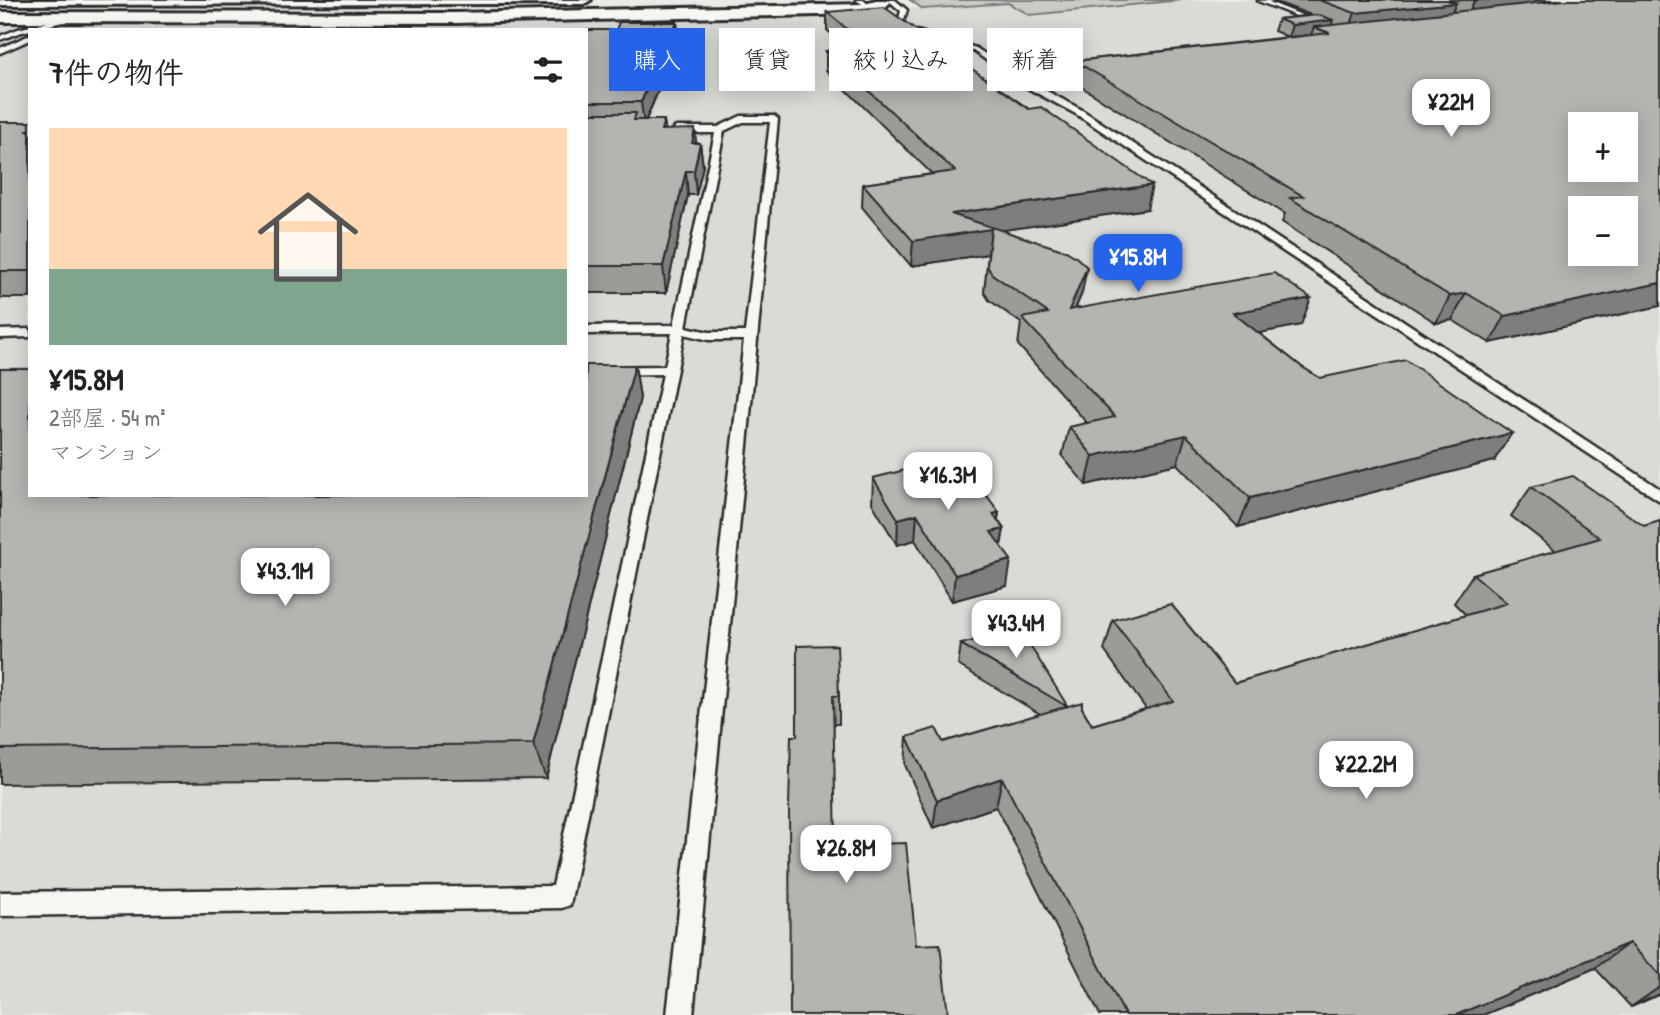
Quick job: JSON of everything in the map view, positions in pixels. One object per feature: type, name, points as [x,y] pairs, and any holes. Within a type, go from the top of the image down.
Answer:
[{"type":"main road","points":[[0,1],[584,0]]},
{"type":"main road","points":[[817,11],[841,7],[854,0]]},
{"type":"main road","points":[[0,17],[456,18],[817,11],[888,0]]},
{"type":"lane","points":[[888,0],[904,10],[900,24]]},
{"type":"lane","points":[[1271,0],[1261,1],[1324,26]]},
{"type":"lane","points":[[865,4],[918,35],[974,48],[987,57]]},
{"type":"lane","points":[[51,28],[75,17]]},
{"type":"lane","points":[[28,28],[75,17]]},
{"type":"lane","points":[[0,38],[28,28]]},
{"type":"lane","points":[[0,51],[28,38]]},
{"type":"lane","points":[[1083,65],[1105,63]]},
{"type":"lane","points":[[1042,91],[1079,112],[1660,496]]},
{"type":"lane","points":[[666,130],[720,130],[741,119],[774,119],[680,1015]]},
{"type":"lane","points":[[0,904],[562,897],[720,130]]},
{"type":"lane","points":[[588,330],[678,329],[709,336],[751,336]]},
{"type":"lane","points":[[0,334],[28,334]]},
{"type":"lane","points":[[588,371],[670,370]]},
{"type":"shaded area","points":[[910,0],[1182,0],[1030,15],[1008,3],[923,9]]},
{"type":"shaded area","points":[[1048,0],[1660,0],[1660,1015],[0,1015],[0,24],[87,22],[454,25],[772,19]]},
{"type":"building","points":[[1319,0],[1447,0],[1456,3],[1355,13]]},
{"type":"building","points":[[1564,0],[1660,0],[1660,283],[1505,316],[1466,293],[1450,296],[1290,198],[1303,196],[1083,66],[1083,60],[1330,33],[1314,27]]},
{"type":"building","points":[[884,7],[914,28],[846,28],[827,12]]},
{"type":"building","points":[[1319,15],[1333,20],[1292,25],[1278,19]]},
{"type":"building","points":[[619,22],[677,22],[674,28],[617,28]]},
{"type":"building","points":[[588,30],[609,30],[609,91],[646,91],[641,102],[588,102]]},
{"type":"building","points":[[973,70],[987,79],[987,91],[1003,91],[1029,109],[1041,107],[1152,185],[951,214],[1066,251],[1076,257],[1087,267],[1069,310],[1274,273],[1311,298],[1233,313],[1302,367],[1320,378],[1406,360],[1512,433],[1250,498],[1186,435],[1093,456],[1069,427],[1115,417],[1022,318],[1048,313],[992,274],[987,266],[991,229],[913,241],[863,184],[955,171],[869,91],[973,91]]},
{"type":"building","points":[[588,113],[636,113],[634,120],[664,120],[661,130],[695,129],[692,143],[700,143],[694,171],[686,171],[663,266],[588,266]]},
{"type":"building","points":[[0,122],[28,122],[28,271],[0,271]]},
{"type":"building","points":[[588,365],[635,365],[533,744],[0,749],[0,369],[28,369],[28,497],[588,497]]},
{"type":"building","points":[[958,457],[999,512],[993,514],[1004,529],[991,532],[1011,560],[955,575],[917,514],[898,519],[873,478]]},
{"type":"building","points":[[1573,476],[1644,526],[1660,521],[1660,975],[1629,943],[1456,1015],[1125,1015],[1002,778],[937,800],[907,737],[936,728],[943,742],[1082,702],[1082,708],[1092,725],[1173,701],[1113,620],[1171,604],[1235,683],[1507,603],[1473,574],[1600,538],[1531,487]]},
{"type":"building","points":[[1020,629],[1068,707],[961,644]]},
{"type":"building","points":[[837,645],[839,696],[833,696],[836,845],[906,843],[916,945],[940,944],[948,1015],[790,1015],[789,806],[791,736],[797,736],[797,646]]}]
